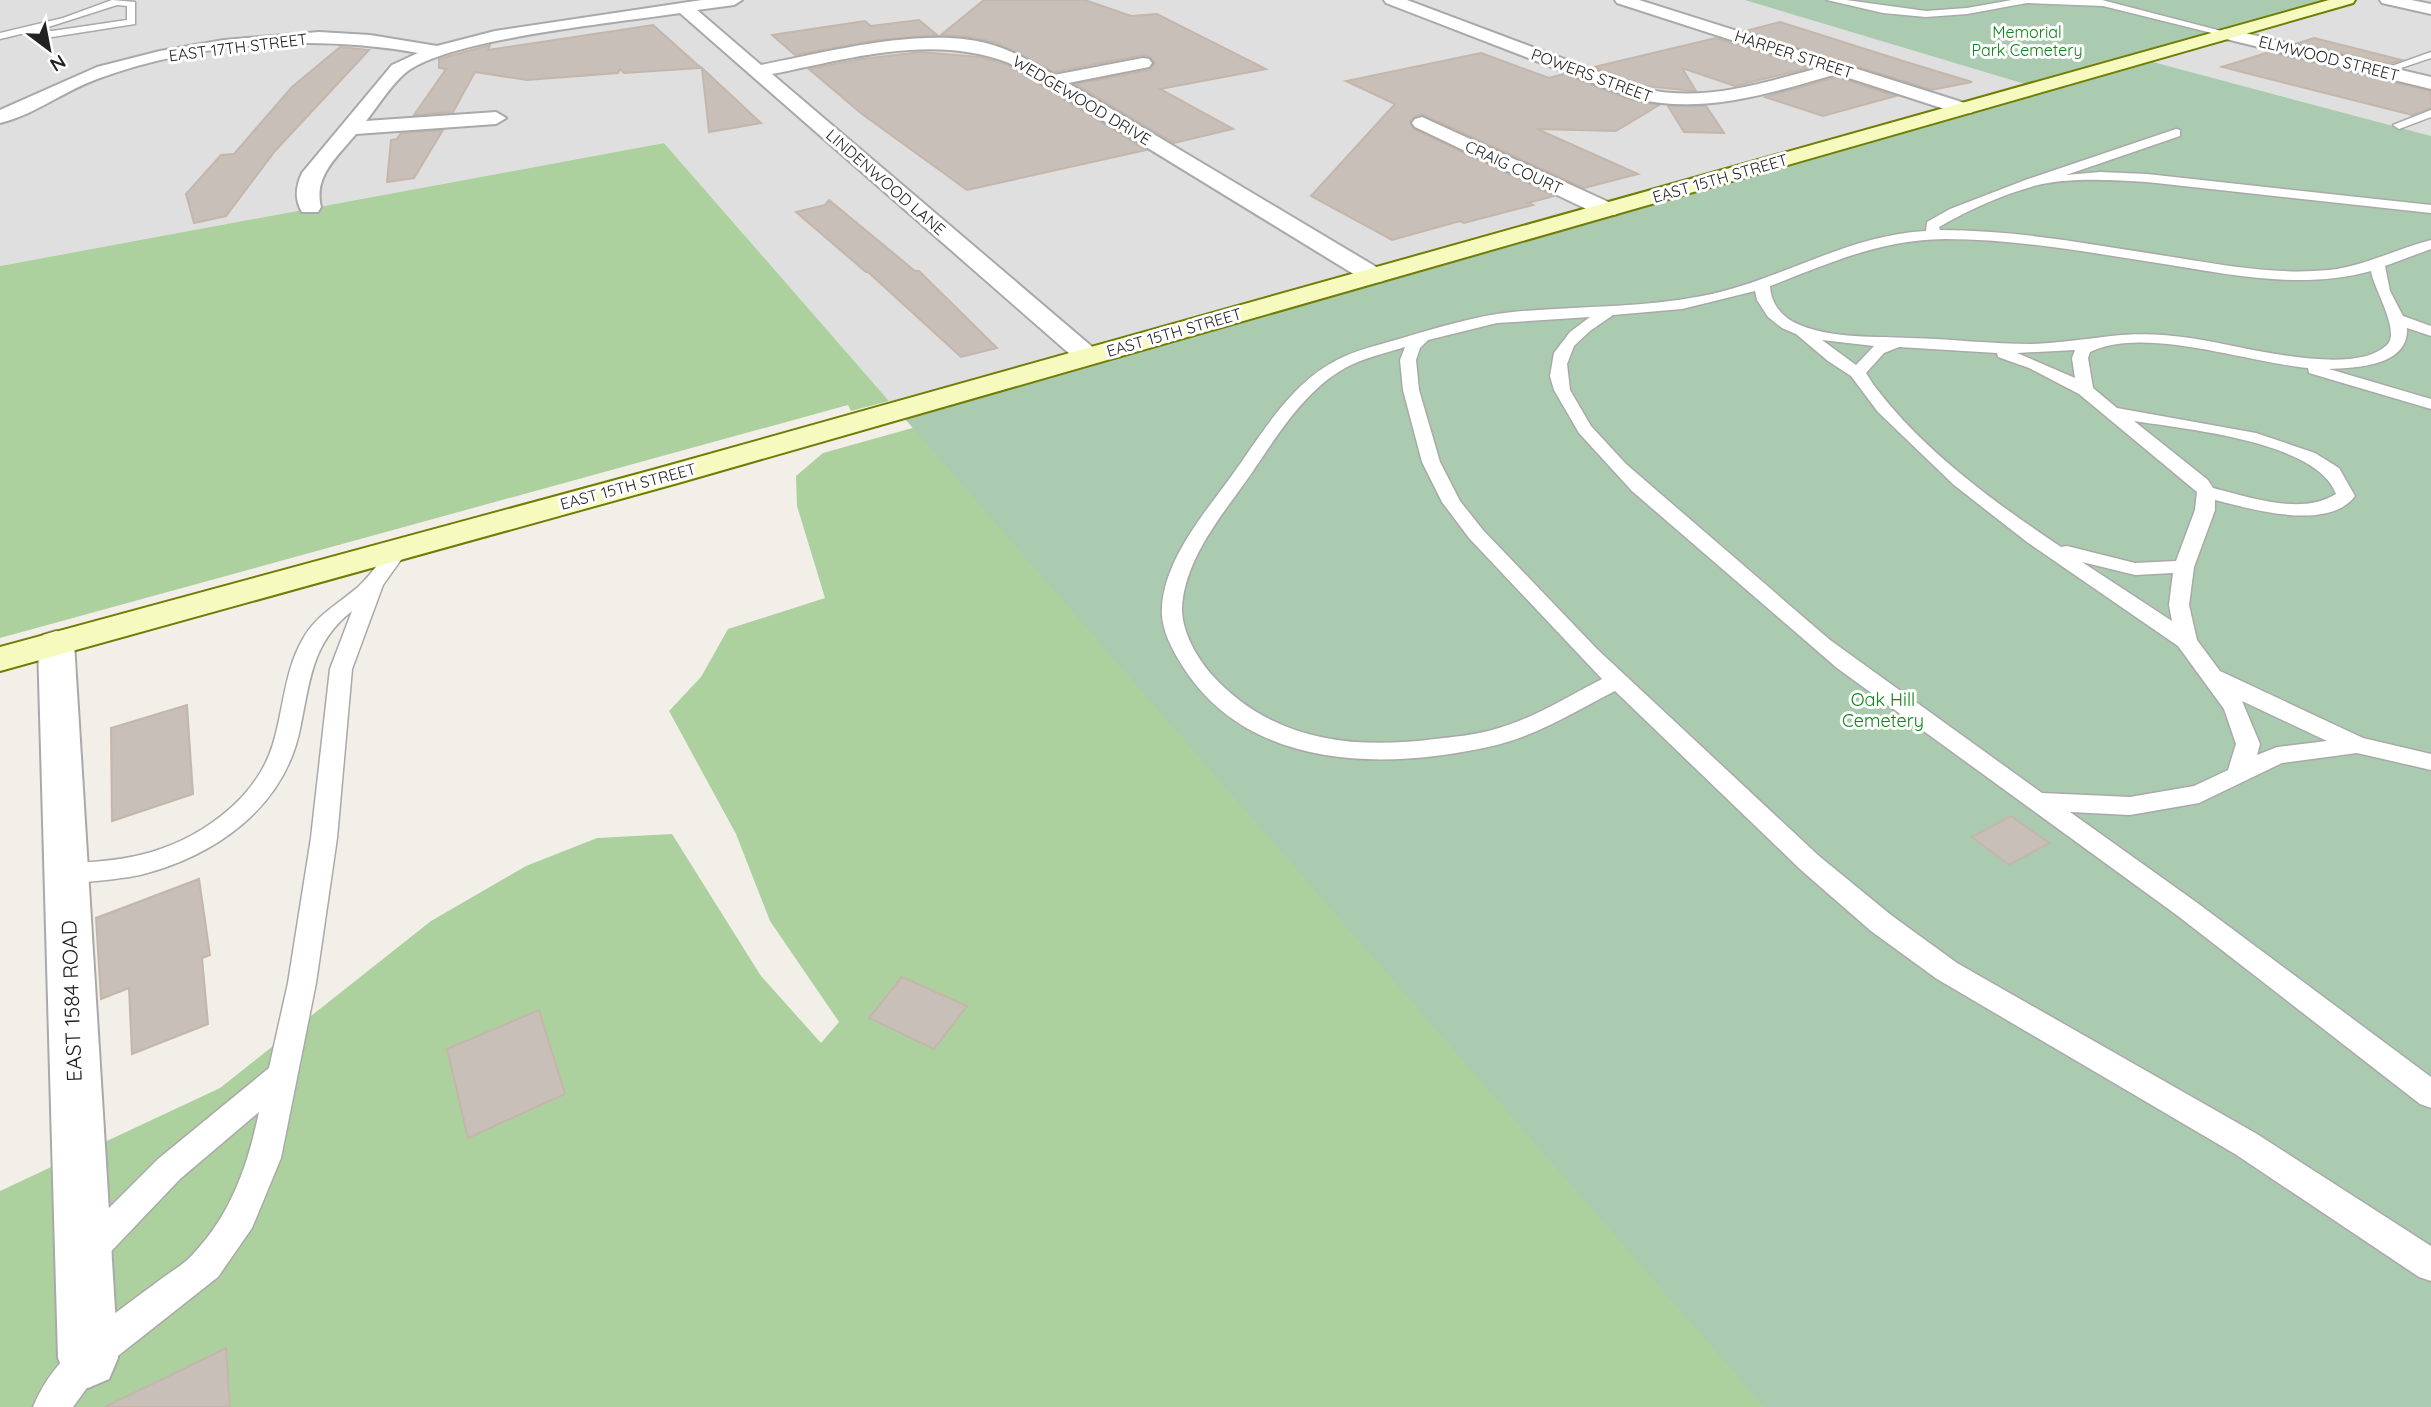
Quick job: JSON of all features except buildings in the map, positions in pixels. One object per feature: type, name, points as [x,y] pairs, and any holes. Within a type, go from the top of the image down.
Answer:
[{"type":"main road","name":"EAST 15TH STREET","points":[[0,659],[1374,276],[2347,0]]},
{"type":"street","name":"EAST 17TH STREET","points":[[0,117],[101,72],[176,54],[271,40],[324,37],[366,39],[437,51],[504,34],[734,0]]},
{"type":"street","name":"POWERS STREET","points":[[1392,0],[1639,94],[1677,102],[1713,100],[1838,68]]},
{"type":"street","name":"HARPER STREET","points":[[1623,0],[1964,109]]},
{"type":"street","points":[[2388,0],[2431,9]]},
{"type":"street","name":"LINDENWOOD LANE","points":[[683,7],[1089,356]]},
{"type":"street","name":"ELMWOOD STREET","points":[[2228,34],[2431,83]]},
{"type":"street","name":"WEDGEWOOD DRIVE","points":[[757,71],[899,47],[955,44],[1005,53],[1374,276]]},
{"type":"street","points":[[310,206],[306,193],[307,183],[389,76],[406,64],[437,51]]},
{"type":"street","points":[[1051,81],[1143,63]]},
{"type":"street","points":[[349,128],[496,118]]},
{"type":"street","name":"CRAIG COURT","points":[[1422,123],[1607,210]]},
{"type":"street","name":"EAST 1584 ROAD","points":[[55,643],[88,1358]]},
{"type":"lane","points":[[1832,0],[1883,10],[1926,14],[1967,11],[2027,0],[2102,1],[2228,34]]},
{"type":"lane","points":[[0,36],[119,1],[132,4],[132,22],[52,34],[29,29]]},
{"type":"lane","points":[[2383,71],[2431,55]]},
{"type":"lane","points":[[2399,125],[2431,113]]},
{"type":"lane","points":[[1934,234],[1932,225],[1941,218],[2033,182],[2176,133]]},
{"type":"lane","points":[[2033,182],[2079,177],[2147,178],[2431,209]]},
{"type":"lane","points":[[1616,681],[1499,737],[1414,751],[1336,750],[1274,733],[1223,700],[1196,673],[1180,645],[1171,617],[1179,576],[1202,529],[1286,415],[1312,386],[1336,366],[1422,337],[1488,321],[1701,302],[1737,293],[1870,243],[1898,237],[1974,235],[2273,275],[2345,273],[2378,265],[2431,244]]},
{"type":"lane","points":[[2378,265],[2384,293],[2397,319],[2400,332],[2395,347],[2372,366],[2375,375],[2402,394]]},
{"type":"lane","points":[[1762,284],[1761,296],[1781,320]]},
{"type":"lane","points":[[1701,302],[1745,308],[1781,320],[1802,331],[1872,341],[2049,348],[2126,339],[2162,340],[2282,360],[2431,404]]},
{"type":"lane","points":[[1612,311],[1583,326],[1564,345],[1558,365],[1561,388],[1576,417],[1606,453],[1657,503],[1765,598],[1865,679],[2186,909],[2431,1095]]},
{"type":"lane","points":[[2397,319],[2431,331]]},
{"type":"lane","points":[[1802,331],[1809,340],[1858,373],[1864,387],[1914,441],[1983,500],[2186,641],[2235,707],[2248,744],[2239,775]]},
{"type":"lane","points":[[1422,337],[1412,347],[1408,360],[1411,390],[1431,462],[1451,502],[1476,534],[1616,681],[1810,863],[1881,923],[1947,971],[2246,1144],[2431,1265]]},
{"type":"lane","points":[[1858,373],[1878,350],[1897,342]]},
{"type":"lane","points":[[2085,390],[2080,358],[2083,349],[2095,343]]},
{"type":"lane","points":[[1981,346],[2035,365],[2085,390],[2201,484],[2206,492],[2205,510],[2184,567],[2179,605],[2186,641]]},
{"type":"lane","points":[[2282,360],[2346,363],[2379,359]]},
{"type":"lane","points":[[2112,412],[2245,436],[2291,450],[2332,471],[2342,484],[2346,496],[2336,505],[2317,510],[2292,510],[2206,492]]},
{"type":"lane","points":[[2051,548],[2135,569],[2184,567]]},
{"type":"lane","points":[[51,1407],[88,1358],[206,1265],[240,1217],[265,1158],[302,983],[324,838],[341,669],[373,584],[398,550]]},
{"type":"lane","points":[[66,874],[148,863],[164,858],[210,834],[244,809],[276,771],[285,745],[300,665],[316,634],[336,611],[373,584]]},
{"type":"lane","points":[[2209,672],[2249,696],[2357,745],[2431,762]]},
{"type":"lane","points":[[2038,802],[2130,806],[2199,794],[2277,755],[2357,745]]},
{"type":"lane","points":[[83,1258],[169,1168],[282,1075]]},
{"type":"shaded area","points":[[0,0],[2431,0],[2431,136],[2141,59],[897,410],[664,143],[0,266]]},
{"type":"green space","name":"Memorial Park Cemetery","points":[[1745,0],[2325,0],[2025,84]]},
{"type":"green space","name":"Oak Hill Cemetery","points":[[2153,62],[2431,136],[2431,1407],[1764,1407],[905,419]]},
{"type":"green space","points":[[664,143],[889,401],[851,411],[848,405],[0,638],[0,266]]},
{"type":"green space","points":[[941,420],[1864,1407],[0,1407],[0,1191],[220,1088],[431,921],[526,866],[597,838],[672,834],[761,976],[821,1043],[839,1022],[770,921],[736,834],[669,711],[701,677],[728,629],[825,598],[797,506],[796,476],[823,453]]}]
